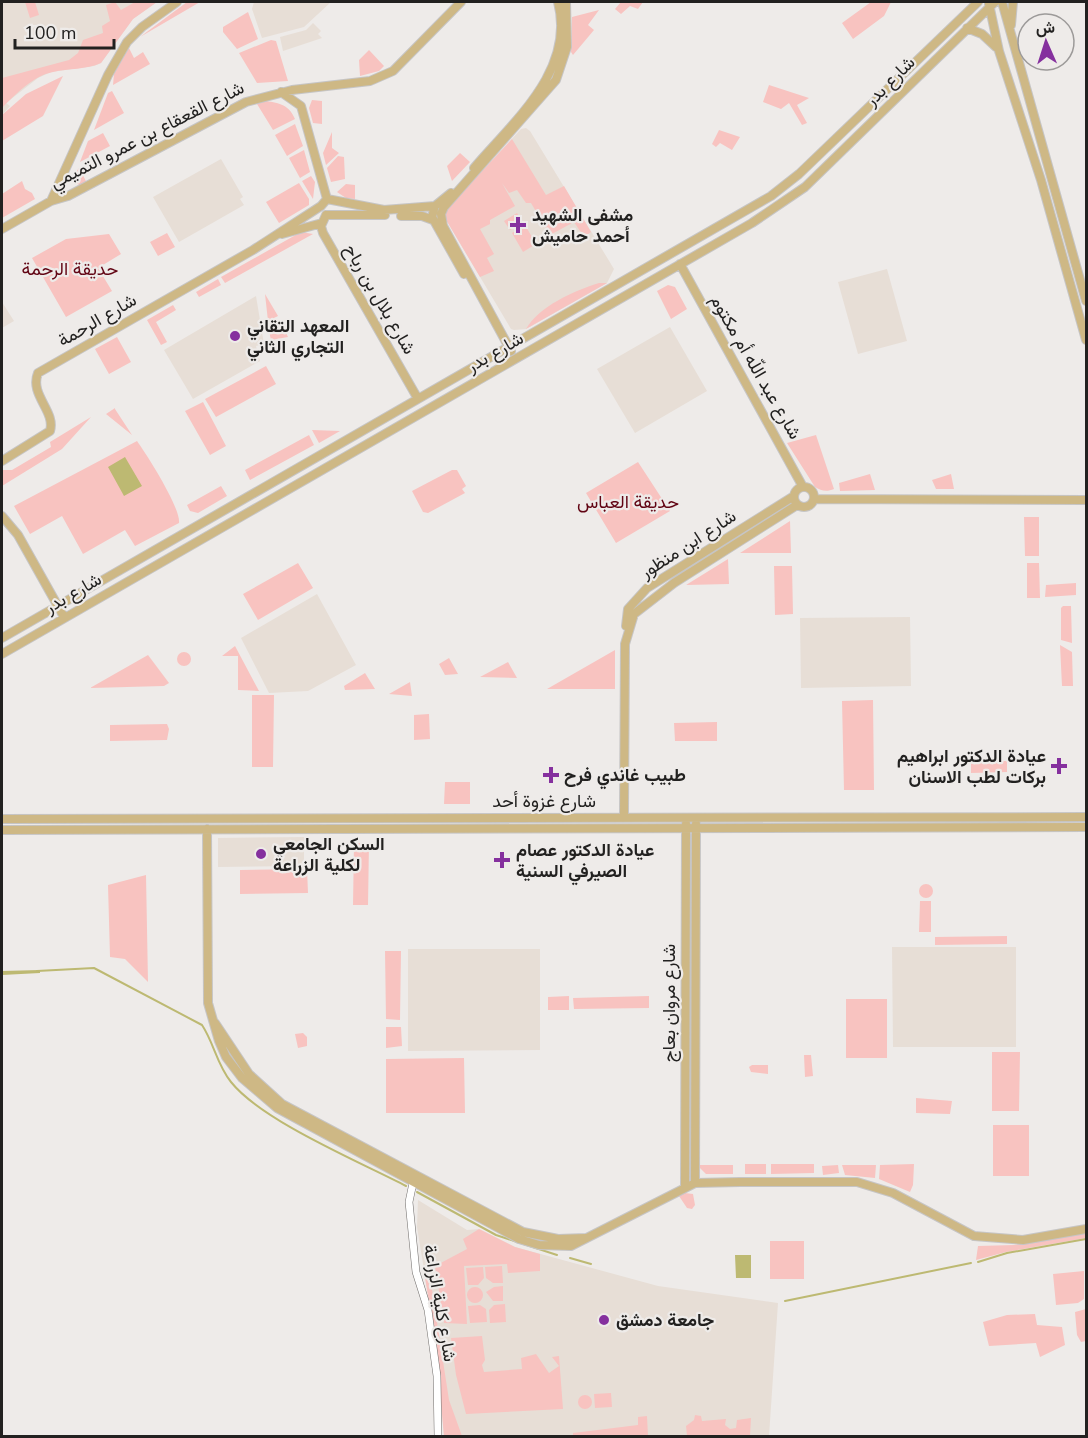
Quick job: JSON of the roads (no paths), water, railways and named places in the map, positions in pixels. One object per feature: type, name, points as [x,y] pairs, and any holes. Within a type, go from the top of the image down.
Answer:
[{"type":"main road","points":[[51,201],[108,75],[127,42],[147,23],[177,2]]},
{"type":"main road","name":"شارع القعقاع بن عمرو التميمي","points":[[2,229],[51,201],[77,192],[246,102],[281,92],[370,81],[388,74],[462,2]]},
{"type":"main road","points":[[438,214],[550,75],[557,58],[561,38],[558,2]]},
{"type":"main road","points":[[438,214],[556,81],[567,47],[566,2]]},
{"type":"main road","points":[[965,13],[969,2]]},
{"type":"main road","name":"شارع بدر","points":[[2,638],[771,196],[799,174],[978,2]]},
{"type":"main road","points":[[1002,2],[1086,301]]},
{"type":"main road","points":[[1010,32],[1014,2]]},
{"type":"main road","points":[[991,3],[999,51],[1041,180],[1086,340]]},
{"type":"main road","name":"شارع بدر","points":[[2,654],[752,223],[805,187],[991,3]]},
{"type":"main road","points":[[967,28],[988,38],[999,51]]},
{"type":"main road","points":[[945,34],[951,43]]},
{"type":"main road","points":[[313,88],[301,106],[324,203],[438,214]]},
{"type":"main road","points":[[281,92],[301,106]]},
{"type":"main road","points":[[66,172],[68,187],[72,192],[77,192]]},
{"type":"main road","name":"شارع الرحمة","points":[[2,460],[50,431],[51,421],[35,385],[38,374],[275,236],[324,203]]},
{"type":"main road","name":"شارع بلال بن رباح","points":[[324,203],[327,218],[323,233],[418,399]]},
{"type":"main road","points":[[327,218],[337,211],[337,203]]},
{"type":"main road","points":[[438,214],[516,358]]},
{"type":"main road","name":"شارع الرحمة","points":[[275,236],[327,218],[438,214]]},
{"type":"main road","name":"شارع عبد اللّه أم مكتوم","points":[[680,264],[803,487]]},
{"type":"main road","points":[[803,487],[812,490],[814,499],[809,506],[797,505],[794,496],[797,490],[803,487]]},
{"type":"main road","name":"شارع ابن منظور","points":[[624,817],[628,609],[647,588],[794,496]]},
{"type":"main road","points":[[814,499],[1086,500]]},
{"type":"main road","name":"شارع ابن منظور","points":[[626,638],[634,614],[646,603],[797,505]]},
{"type":"main road","points":[[2,516],[18,535],[64,617]]},
{"type":"main road","name":"شارع مروان بعاج","points":[[685,1188],[686,817]]},
{"type":"main road","name":"شارع مروان بعاج","points":[[695,1183],[696,817]]},
{"type":"main road","name":"شارع غزوة أحد","points":[[2,819],[1086,817]]},
{"type":"main road","name":"شارع غزوة أحد","points":[[2,830],[1086,827]]},
{"type":"main road","points":[[207,830],[208,1003],[213,1022],[249,1074],[282,1104],[414,1180],[523,1232],[558,1239],[589,1238],[695,1183],[857,1182],[892,1193],[974,1236],[1023,1240],[1086,1229]]},
{"type":"street","name":"شارع كلية الزراعة","points":[[414,1180],[409,1202],[416,1272],[428,1310],[437,1376],[438,1437]]},
{"type":"waterway","points":[[37,971],[94,968],[202,1025],[226,1075],[246,1097],[313,1140],[406,1186]]},
{"type":"waterway","points":[[417,1192],[496,1235],[557,1255]]},
{"type":"waterway","points":[[978,1262],[1007,1253],[1086,1239]]},
{"type":"waterway","points":[[570,1258],[591,1264]]},
{"type":"waterway","points":[[785,1301],[971,1263]]},
{"type":"place","name":"مشفى الشهيد أحمد حاميش","points":[[518,225]]},
{"type":"place","name":"المعهد التقاني التجاري الثاني","points":[[235,336]]},
{"type":"place","name":"عيادة الدكتور ابراهيم بركات لطب الاسنان","points":[[1059,766]]},
{"type":"place","name":"طبيب غاندي فرح","points":[[551,775]]},
{"type":"place","name":"السكن الجامعي لكلية الزراعة","points":[[261,854]]},
{"type":"place","name":"عيادة الدكتور عصام الصيرفي السنية","points":[[502,860]]},
{"type":"place","name":"جامعة دمشق","points":[[604,1320]]},
{"type":"park label","name":"حديقة الرحمة","points":[[70,269]]},
{"type":"park label","name":"حديقة العباس","points":[[628,502]]}]
